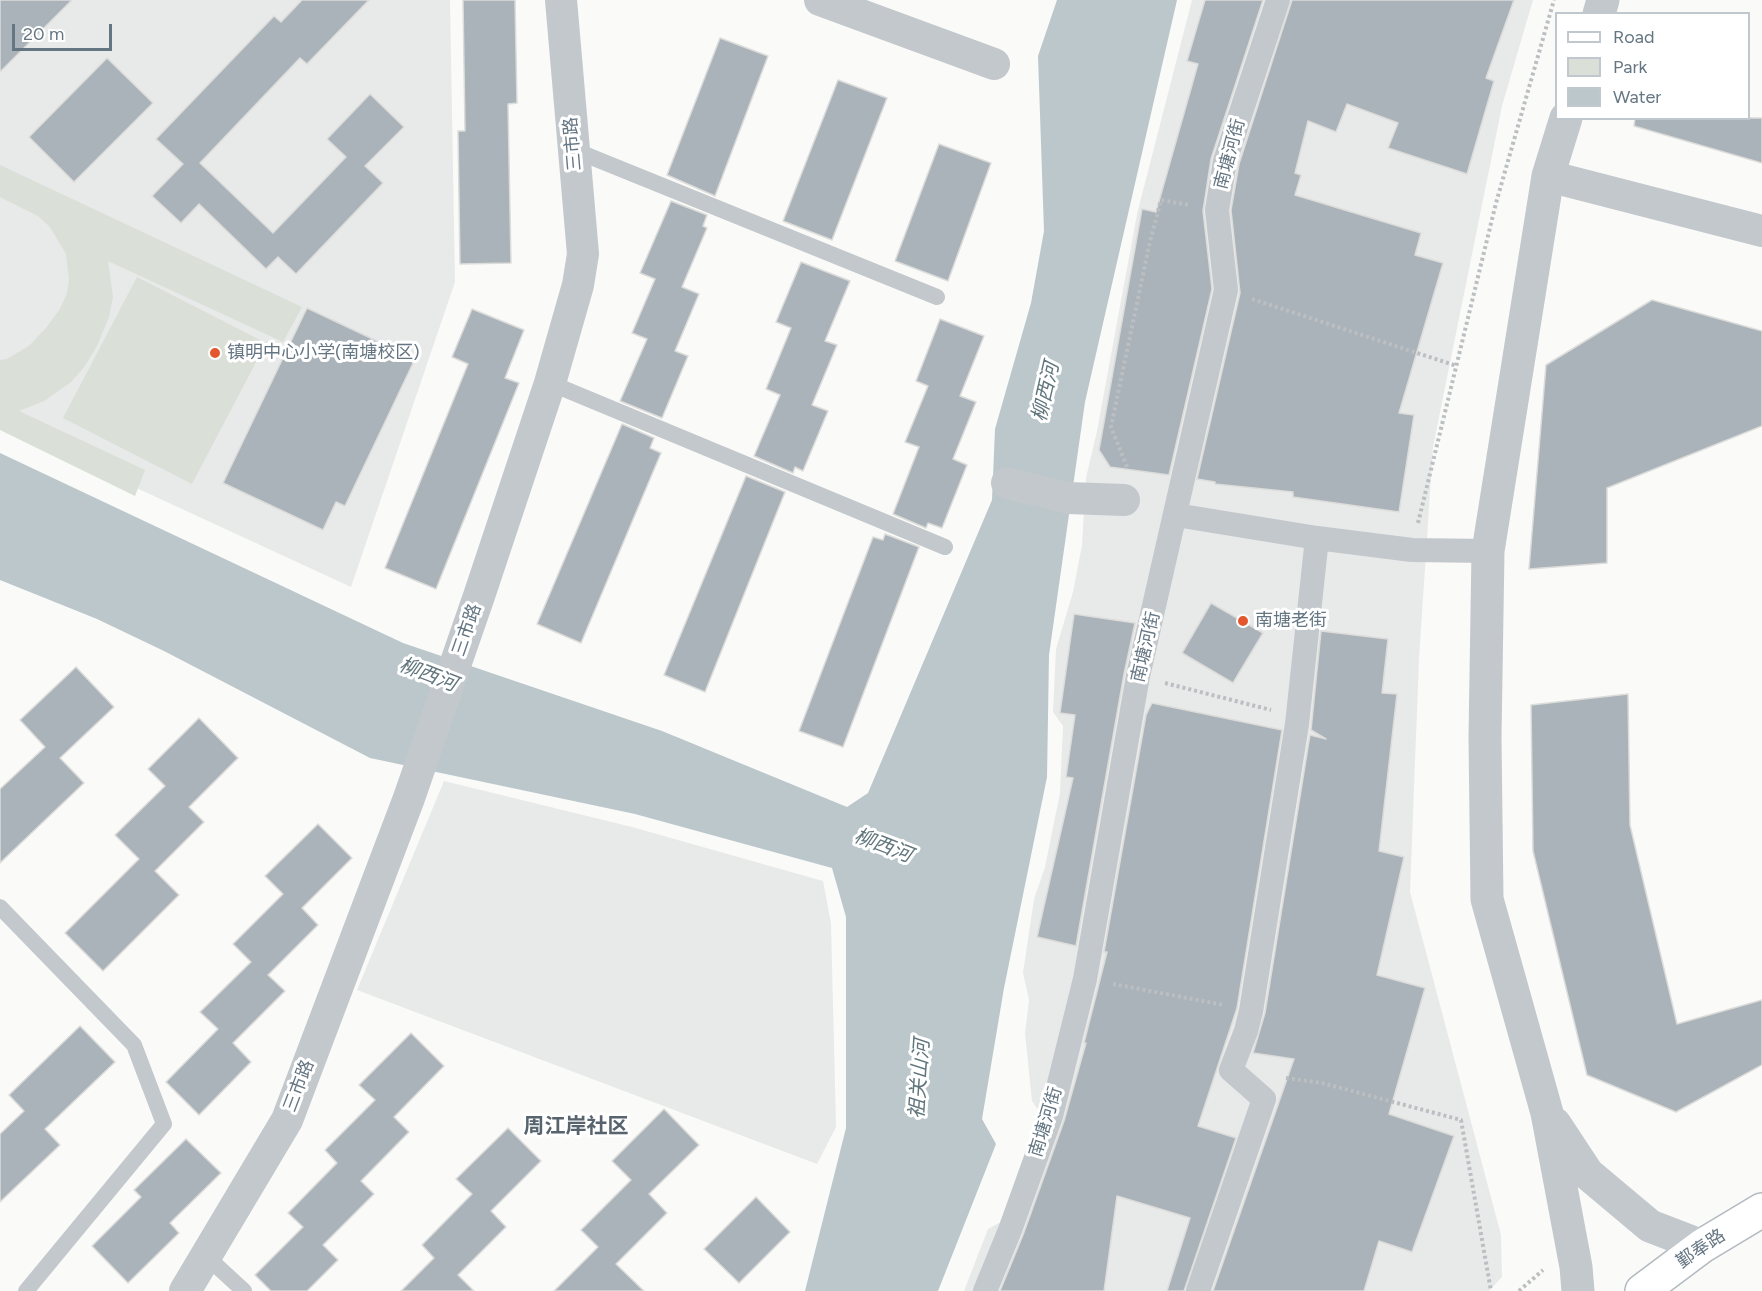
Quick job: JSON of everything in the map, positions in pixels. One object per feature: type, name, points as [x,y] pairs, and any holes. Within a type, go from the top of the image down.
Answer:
[{"type":"main road","name":"鄞奉路","points":[[1642,1291],[1702,1246],[1762,1210]]},
{"type":"street","name":"三市路","points":[[185,1291],[287,1120],[409,798],[550,382],[578,285],[583,254],[561,0]]},
{"type":"street","points":[[820,0],[994,64]]},
{"type":"street","name":"南塘河街","points":[[985,1291],[1010,1230],[1050,1116],[1085,979],[1138,676],[1226,290],[1217,210],[1225,161],[1278,0]]},
{"type":"street","points":[[1565,120],[1548,176],[1488,551],[1485,737],[1486,899],[1547,1113],[1576,1267],[1578,1291]]},
{"type":"street","points":[[1548,176],[1762,231]]},
{"type":"street","points":[[1007,483],[1068,498],[1126,487]]},
{"type":"street","points":[[1176,515],[1317,538],[1412,550],[1488,551]]},
{"type":"street","points":[[1198,1291],[1264,1099],[1232,1070],[1251,1011],[1298,718],[1317,538]]},
{"type":"street","points":[[1547,1113],[1588,1174],[1617,1199],[1650,1226],[1702,1246]]},
{"type":"lane","points":[[574,150],[937,297]]},
{"type":"lane","points":[[550,382],[945,547]]},
{"type":"lane","points":[[0,907],[134,1045],[164,1124],[27,1291]]},
{"type":"lane","points":[[206,1256],[244,1291]]},
{"type":"path","points":[[1412,550],[1496,203],[1554,0]]},
{"type":"path","points":[[1126,487],[1127,464],[1111,427],[1161,200],[1217,210]]},
{"type":"path","points":[[1226,290],[1457,366]]},
{"type":"path","points":[[1138,676],[1298,718]]},
{"type":"path","points":[[1085,979],[1251,1011]]},
{"type":"path","points":[[1232,1070],[1322,1083],[1461,1120],[1491,1291]]},
{"type":"shaded area","name":"镇明中心小学(南塘校区)","points":[[0,0],[450,0],[455,282],[351,587],[0,425]]},
{"type":"shaded area","name":"南塘老街","points":[[1192,0],[1533,0],[1502,106],[1433,447],[1419,659],[1410,892],[1501,1235],[1502,1277],[1489,1291],[964,1291],[988,1229],[1010,1217],[1043,1117],[1032,1101],[1025,1033],[1029,1000],[1023,973],[1034,899],[1045,867],[1060,793],[1063,726],[1053,712],[1056,649],[1073,592],[1082,545],[1086,478],[1097,431],[1137,214]]},
{"type":"shaded area","points":[[444,781],[632,827],[823,881],[831,923],[836,1127],[817,1164],[357,990]]},
{"type":"green space","points":[[0,165],[302,307],[283,342],[108,261],[113,297],[109,317],[97,346],[85,366],[71,382],[44,401],[19,411],[145,470],[135,496],[0,430],[0,360],[7,359],[29,346],[46,328],[60,309],[67,293],[69,280],[66,254],[50,227],[38,216],[0,197]]},
{"type":"green space","points":[[137,277],[266,343],[192,484],[63,418]]},
{"type":"water","points":[[1057,0],[1177,0],[1085,402],[1049,655],[1047,777],[1004,988],[982,1119],[996,1144],[938,1291],[805,1291],[846,1128],[846,917],[832,868],[635,814],[370,758],[164,651],[97,619],[0,580],[0,453],[403,643],[662,731],[847,807],[868,793],[992,500],[995,429],[1031,303],[1044,231],[1038,56]]},
{"type":"building","points":[[0,0],[72,0],[0,72]]},
{"type":"building","points":[[302,0],[369,0],[307,64],[300,58],[200,163],[273,233],[346,157],[327,139],[370,94],[404,127],[365,166],[383,183],[296,274],[278,257],[266,269],[199,204],[181,223],[152,196],[183,164],[156,139],[274,16],[281,22]]},
{"type":"building","points":[[463,0],[515,0],[517,103],[508,104],[511,263],[460,264],[458,131],[465,131]]},
{"type":"building","points":[[1205,0],[1263,0],[1211,159],[1203,211],[1212,289],[1169,475],[1110,467],[1099,450],[1142,209],[1156,212],[1198,64],[1187,61]]},
{"type":"building","points":[[1292,0],[1514,0],[1486,78],[1494,81],[1467,174],[1388,148],[1398,123],[1347,104],[1336,132],[1308,121],[1295,173],[1301,175],[1295,195],[1421,233],[1415,255],[1443,263],[1399,413],[1414,415],[1399,512],[1293,497],[1293,492],[1215,484],[1215,482],[1197,479],[1240,293],[1231,210],[1239,164]]},
{"type":"building","points":[[720,38],[768,56],[715,196],[667,175]]},
{"type":"building","points":[[107,58],[153,103],[74,182],[29,137]]},
{"type":"building","points":[[838,80],[887,98],[832,240],[783,221]]},
{"type":"building","points":[[1750,118],[1762,118],[1762,163],[1634,126],[1635,120],[1750,120]]},
{"type":"building","points":[[939,144],[991,163],[948,281],[895,261]]},
{"type":"building","points":[[671,201],[707,215],[703,226],[707,228],[682,287],[699,294],[675,351],[688,356],[662,418],[620,401],[647,339],[632,333],[655,279],[640,273]]},
{"type":"building","points":[[801,262],[850,281],[825,341],[837,345],[812,405],[828,411],[803,471],[795,467],[793,473],[754,456],[780,395],[766,389],[791,328],[776,322]]},
{"type":"building","points":[[1652,300],[1762,331],[1762,426],[1607,488],[1607,563],[1529,569],[1546,365]]},
{"type":"building","points":[[307,308],[415,359],[345,506],[336,502],[323,530],[223,483]]},
{"type":"building","points":[[472,309],[524,330],[505,378],[519,383],[436,589],[385,568],[468,364],[452,357]]},
{"type":"building","points":[[940,319],[984,336],[960,396],[976,402],[953,459],[967,465],[942,528],[928,523],[926,528],[893,514],[919,447],[905,442],[928,386],[916,381]]},
{"type":"building","points":[[622,424],[654,438],[650,448],[661,453],[581,643],[537,624]]},
{"type":"building","points":[[746,476],[785,492],[705,692],[664,675]]},
{"type":"building","points":[[885,534],[919,547],[843,747],[799,731],[873,537],[883,540]]},
{"type":"building","points":[[1211,603],[1263,633],[1233,683],[1182,653]]},
{"type":"building","points":[[1074,614],[1135,623],[1076,946],[1037,937],[1073,778],[1066,777],[1075,715],[1060,713]]},
{"type":"building","points":[[1321,631],[1388,639],[1382,693],[1397,694],[1379,851],[1404,857],[1377,975],[1425,988],[1389,1114],[1454,1136],[1412,1252],[1379,1241],[1364,1291],[1213,1291],[1294,1059],[1253,1053],[1265,1013],[1310,735],[1326,739],[1311,730]]},
{"type":"building","points":[[76,667],[114,707],[60,758],[84,783],[0,863],[0,789],[45,747],[20,720]]},
{"type":"building","points":[[1628,694],[1630,825],[1677,1024],[1762,1000],[1762,1065],[1676,1112],[1587,1075],[1533,851],[1531,705]]},
{"type":"building","points":[[1152,703],[1282,730],[1237,1008],[1198,1126],[1236,1138],[1184,1291],[1167,1291],[1190,1218],[1117,1196],[1104,1291],[1000,1291],[1064,1121],[1086,1043],[1084,1043],[1107,952],[1104,952],[1146,715]]},
{"type":"building","points":[[199,718],[238,758],[189,807],[204,822],[155,871],[179,895],[103,971],[65,933],[139,859],[115,835],[165,786],[148,769]]},
{"type":"building","points":[[318,824],[352,858],[302,908],[318,925],[268,975],[285,991],[233,1043],[251,1062],[199,1115],[166,1082],[218,1029],[200,1012],[251,962],[233,944],[283,894],[265,876]]},
{"type":"building","points":[[80,1026],[115,1062],[45,1129],[60,1145],[0,1202],[0,1134],[24,1111],[9,1095]]},
{"type":"building","points":[[411,1033],[444,1066],[394,1117],[409,1132],[361,1181],[374,1194],[323,1245],[338,1260],[307,1291],[271,1291],[255,1275],[303,1227],[288,1213],[337,1163],[325,1150],[375,1100],[359,1085]]},
{"type":"building","points":[[664,1109],[699,1145],[649,1194],[667,1213],[616,1264],[644,1291],[554,1291],[598,1247],[581,1230],[631,1180],[612,1161]]},
{"type":"building","points":[[508,1128],[541,1161],[491,1211],[506,1227],[458,1275],[474,1291],[401,1291],[434,1258],[422,1245],[472,1194],[456,1179]]},
{"type":"building","points":[[186,1139],[221,1173],[170,1223],[179,1233],[128,1283],[92,1246],[141,1197],[134,1190]]},
{"type":"building","points":[[756,1197],[790,1232],[739,1283],[704,1249]]},
{"type":"place","name":"镇明中心小学(南塘校区)","points":[[215,353]]},
{"type":"place","name":"南塘老街","points":[[1243,621]]},
{"type":"district","name":"周江岸社区","points":[[576,1127]]},
{"type":"water label","name":"柳西河","points":[[1046,392]]},
{"type":"water label","name":"柳西河","points":[[428,675]]},
{"type":"water label","name":"柳西河","points":[[883,846]]},
{"type":"water label","name":"祖关山河","points":[[920,1079]]}]
